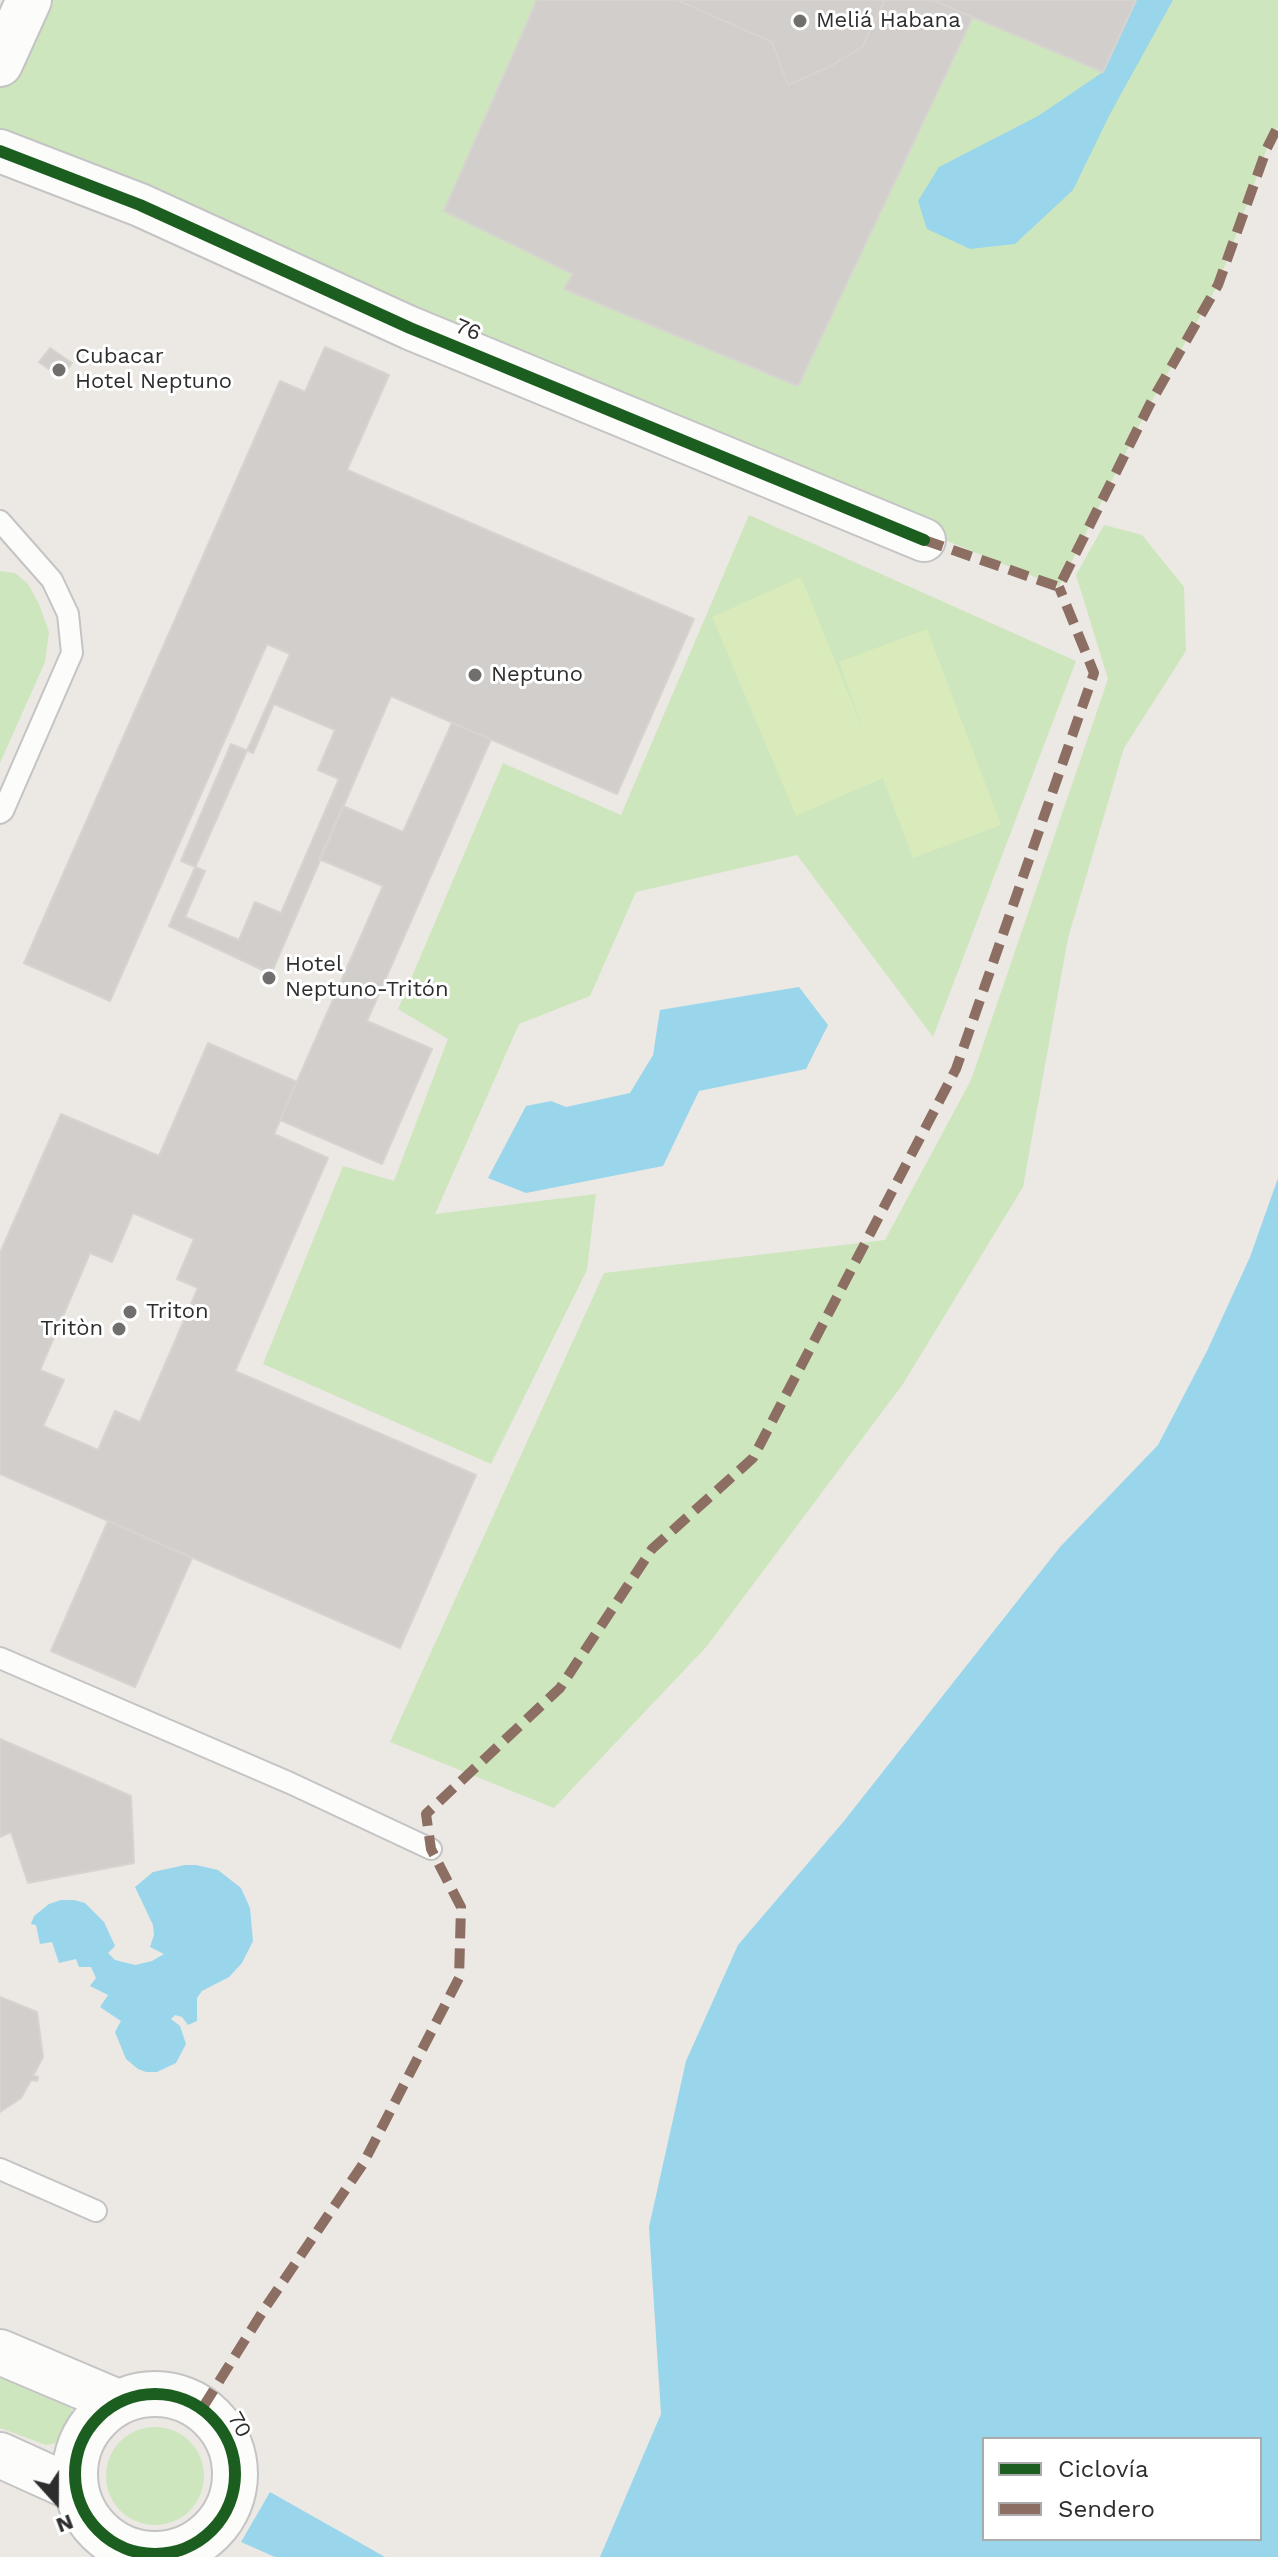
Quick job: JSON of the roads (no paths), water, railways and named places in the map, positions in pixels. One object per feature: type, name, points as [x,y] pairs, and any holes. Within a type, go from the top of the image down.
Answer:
[{"type":"street","points":[[0,64],[29,0]]},
{"type":"street","name":"76","points":[[0,151],[140,205],[410,328],[924,540]]},
{"type":"street","points":[[0,2352],[118,2402]]},
{"type":"street","name":"70","points":[[75,2489],[85,2515],[101,2534],[134,2554],[209,2549],[232,2499],[236,2473],[231,2446],[218,2423],[203,2407],[173,2395],[146,2394],[118,2402]]},
{"type":"street","points":[[0,2455],[75,2489],[74,2465],[82,2438],[98,2416],[118,2402]]},
{"type":"lane","points":[[0,521],[52,580],[68,614],[72,653],[1,814]]},
{"type":"lane","points":[[0,1658],[290,1783],[431,1849]]},
{"type":"lane","points":[[0,2169],[96,2211]]},
{"type":"water","points":[[1136,0],[1173,0],[1110,114],[1073,190],[1015,244],[970,249],[927,229],[918,201],[939,167],[1038,116],[1103,72]]},
{"type":"water","points":[[799,987],[828,1025],[806,1069],[699,1091],[663,1166],[526,1193],[488,1178],[526,1106],[551,1101],[566,1107],[630,1093],[653,1055],[660,1010]]},
{"type":"water","points":[[1278,1178],[1278,2557],[600,2557],[661,2414],[649,2227],[686,2061],[738,1945],[844,1821],[1060,1547],[1158,1445],[1207,1351],[1250,1257]]},
{"type":"water","points":[[185,1865],[218,1870],[241,1888],[250,1908],[253,1941],[242,1963],[229,1977],[202,1991],[197,1998],[197,2021],[188,2025],[182,2017],[175,2015],[171,2019],[180,2026],[186,2044],[176,2063],[157,2072],[146,2072],[126,2059],[115,2032],[121,2021],[100,2007],[108,1995],[90,1986],[96,1978],[91,1967],[79,1967],[76,1959],[59,1963],[52,1942],[40,1944],[36,1925],[31,1924],[34,1916],[49,1904],[61,1900],[85,1903],[104,1922],[115,1946],[108,1953],[115,1960],[135,1965],[152,1961],[164,1954],[150,1947],[153,1925],[135,1887],[153,1872]]},
{"type":"water","points":[[270,2492],[385,2557],[275,2557],[241,2542]]},
{"type":"place","name":"Meliá Habana","points":[[800,21]]},
{"type":"place","name":"Cubacar Hotel Neptuno","points":[[59,370]]},
{"type":"place","name":"Neptuno","points":[[475,675]]},
{"type":"place","name":"Hotel Neptuno-Tritón","points":[[269,978]]},
{"type":"place","name":"Triton","points":[[130,1312]]},
{"type":"place","name":"Tritòn","points":[[119,1329]]}]
